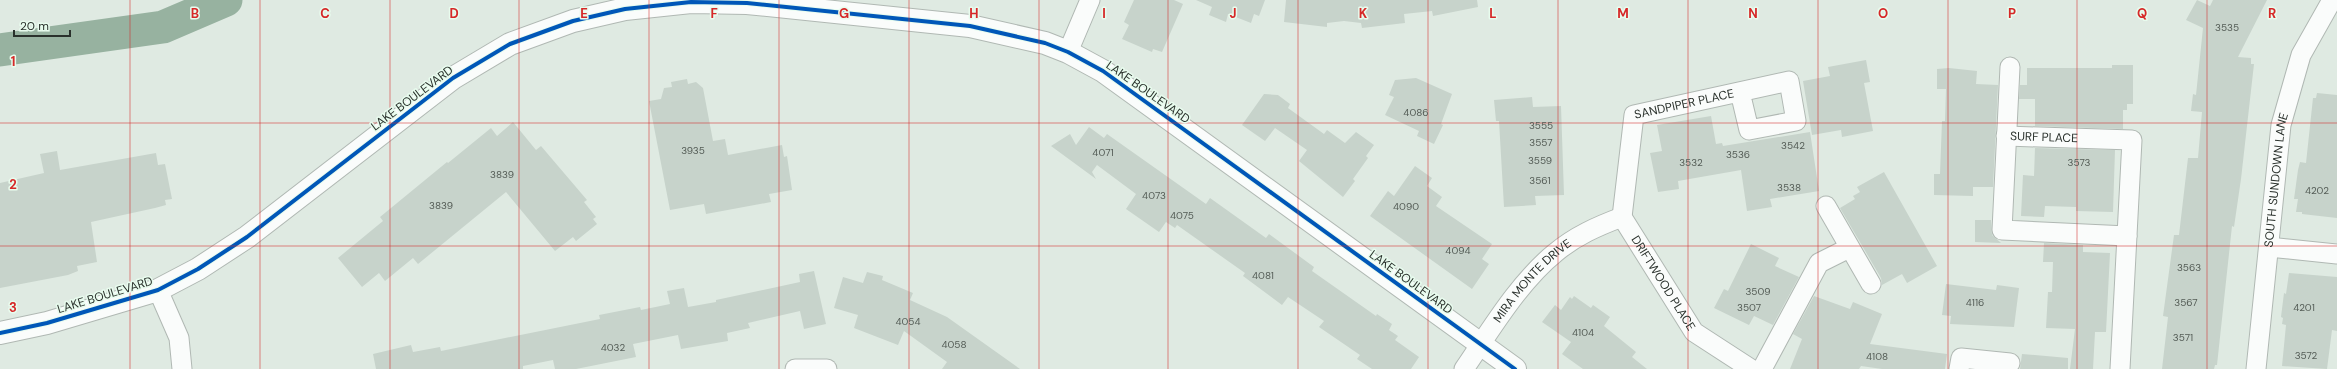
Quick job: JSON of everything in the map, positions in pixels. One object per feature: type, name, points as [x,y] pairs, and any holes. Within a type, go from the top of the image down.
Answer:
[{"type":"main road","name":"LAKE BOULEVARD","points":[[0,333],[47,323],[158,290],[198,269],[248,237],[453,78],[510,44],[573,22],[625,9],[672,3],[747,3],[970,26],[1041,42],[1068,52],[1108,74],[1515,369]]},
{"type":"street","points":[[1068,52],[1090,0]]},
{"type":"street","name":"SOUTH SUNDOWN LANE","points":[[2256,369],[2281,125],[2301,55],[2332,0]]},
{"type":"street","points":[[2006,136],[2010,67]]},
{"type":"street","name":"SANDPIPER PLACE","points":[[1622,217],[1634,115],[1740,92]]},
{"type":"street","name":"SURF PLACE","points":[[2120,369],[2132,140],[2006,136],[2002,230],[2126,236]]},
{"type":"street","points":[[1826,206],[1849,248],[1872,284]]},
{"type":"street","name":"MIRA MONTE DRIVE","points":[[1464,369],[1530,277],[1555,253],[1590,230],[1622,217]]},
{"type":"street","name":"DRIFTWOOD PLACE","points":[[1622,217],[1694,332],[1751,369]]},
{"type":"street","points":[[2269,247],[2337,254]]},
{"type":"street","points":[[1762,369],[1819,263],[1849,248]]},
{"type":"street","points":[[158,290],[179,338],[182,369]]},
{"type":"street","points":[[1959,369],[1961,358],[2010,363]]},
{"type":"street","points":[[795,369],[827,369]]},
{"type":"building","points":[[1134,0],[1174,0],[1183,4],[1162,52],[1153,49],[1152,52],[1122,39],[1129,25],[1124,22]]},
{"type":"building","points":[[1196,0],[1265,0],[1259,16],[1254,14],[1251,23],[1228,14],[1226,22],[1209,15],[1212,7]]},
{"type":"building","points":[[1286,0],[1477,0],[1478,7],[1433,16],[1432,11],[1404,14],[1405,23],[1362,28],[1361,23],[1344,21],[1327,23],[1327,27],[1284,22]]},
{"type":"building","points":[[2197,0],[2210,6],[2213,0],[2267,0],[2238,57],[2251,58],[2251,64],[2254,64],[2241,179],[2234,227],[2232,226],[2217,365],[2215,365],[2214,369],[2162,369],[2168,317],[2163,316],[2174,235],[2179,235],[2188,158],[2198,158],[2202,112],[2191,111],[2193,94],[2196,95],[2203,28],[2186,20]]},
{"type":"building","points":[[1866,60],[1870,82],[1864,83],[1873,131],[1842,137],[1841,130],[1812,135],[1803,81],[1830,76],[1828,67]]},
{"type":"building","points":[[2112,65],[2133,65],[2133,104],[2127,104],[2127,110],[2123,110],[2123,129],[2035,126],[2035,99],[2019,99],[2020,85],[2027,85],[2027,68],[2112,68]]},
{"type":"building","points":[[1949,68],[1977,71],[1976,84],[1998,85],[1993,187],[1973,187],[1973,196],[1934,195],[1934,174],[1940,174],[1942,121],[1945,121],[1946,89],[1937,89],[1937,69]]},
{"type":"building","points":[[1416,78],[1452,94],[1441,124],[1443,125],[1434,144],[1417,136],[1419,131],[1385,115],[1394,97],[1389,95],[1395,80]]},
{"type":"building","points":[[687,79],[688,84],[696,82],[703,88],[713,141],[725,139],[728,155],[782,145],[784,157],[787,156],[792,190],[769,194],[771,202],[706,214],[704,204],[670,210],[649,101],[661,99],[664,88],[672,87],[671,82]]},
{"type":"building","points":[[2317,93],[2337,95],[2337,218],[2296,212],[2298,199],[2294,199],[2298,170],[2300,162],[2306,163],[2313,98],[2316,98]]},
{"type":"building","points":[[1264,94],[1278,95],[1290,104],[1288,108],[1324,134],[1327,130],[1345,143],[1356,132],[1374,145],[1366,156],[1368,158],[1353,179],[1355,181],[1343,197],[1299,161],[1307,150],[1275,128],[1265,141],[1242,125]]},
{"type":"building","points":[[1532,97],[1533,107],[1561,106],[1564,195],[1535,196],[1536,205],[1504,207],[1499,121],[1496,121],[1494,100]]},
{"type":"building","points":[[1711,116],[1716,144],[1722,143],[1723,146],[1810,132],[1819,191],[1770,199],[1772,207],[1747,211],[1741,170],[1678,181],[1679,189],[1658,192],[1650,153],[1662,151],[1657,125]]},
{"type":"building","points":[[513,122],[536,150],[541,146],[587,200],[584,202],[596,217],[593,219],[597,224],[576,241],[573,237],[555,251],[506,192],[418,264],[413,258],[385,281],[379,273],[362,287],[338,258],[383,221],[380,217],[447,162],[448,163],[491,128],[497,136]]},
{"type":"building","points":[[1089,127],[1104,138],[1107,134],[1206,204],[1210,198],[1266,238],[1269,234],[1314,267],[1312,271],[1376,316],[1377,314],[1392,324],[1389,330],[1398,336],[1395,340],[1419,357],[1411,369],[1372,369],[1357,359],[1360,355],[1319,327],[1324,321],[1288,297],[1282,305],[1243,276],[1245,273],[1177,225],[1175,228],[1166,222],[1159,232],[1126,209],[1136,194],[1097,165],[1092,172],[1096,179],[1051,146],[1070,134],[1076,145]]},
{"type":"building","points":[[2035,148],[2115,150],[2113,212],[2076,211],[2076,207],[2045,206],[2044,217],[2021,216],[2023,175],[2034,176]]},
{"type":"building","points":[[57,151],[60,170],[156,153],[158,165],[165,164],[172,199],[165,200],[166,205],[91,222],[97,262],[77,266],[78,271],[68,275],[0,288],[0,183],[44,173],[40,154]]},
{"type":"building","points":[[1415,166],[1432,178],[1427,186],[1442,197],[1436,206],[1492,244],[1482,259],[1489,264],[1472,289],[1370,216],[1388,191],[1394,196]]},
{"type":"building","points":[[1884,172],[1937,266],[1907,283],[1902,274],[1882,285],[1881,278],[1840,208],[1855,199],[1853,196],[1860,192],[1857,187]]},
{"type":"building","points":[[1975,220],[1991,220],[1992,235],[2001,243],[1975,242]]},
{"type":"building","points":[[2044,243],[2083,245],[2083,252],[2110,253],[2106,332],[2095,332],[2093,369],[2070,369],[2075,329],[2046,328],[2048,292],[2052,292],[2053,262],[2043,262]]},
{"type":"building","points":[[1751,244],[1779,258],[1775,266],[1799,277],[1773,325],[1754,316],[1749,325],[1714,308],[1724,289],[1728,291]]},
{"type":"building","points":[[814,271],[826,324],[804,329],[800,311],[748,323],[750,328],[727,333],[728,341],[681,349],[678,335],[633,344],[636,357],[576,369],[555,369],[553,360],[523,366],[523,369],[376,369],[373,354],[411,345],[413,352],[440,347],[441,351],[600,319],[599,315],[640,307],[641,310],[670,304],[667,291],[684,288],[688,307],[716,302],[716,300],[800,282],[799,274]]},
{"type":"building","points":[[867,272],[883,276],[882,280],[913,293],[910,300],[947,317],[1020,369],[942,369],[947,362],[904,331],[898,345],[854,328],[858,315],[834,308],[843,277],[863,283]]},
{"type":"building","points":[[2289,273],[2337,277],[2337,331],[2332,330],[2327,369],[2282,366],[2286,325],[2282,324],[2283,318],[2281,317],[2284,293],[2286,294]]},
{"type":"building","points":[[1946,284],[1996,290],[1997,285],[2019,288],[2014,327],[1950,324],[1951,316],[1942,315]]},
{"type":"building","points":[[1574,296],[1591,308],[1593,305],[1610,317],[1604,326],[1636,352],[1632,357],[1647,369],[1583,369],[1562,354],[1571,342],[1542,322],[1555,305],[1561,310],[1570,297],[1572,299]]},
{"type":"building","points":[[1814,296],[1850,309],[1853,302],[1882,314],[1870,344],[1947,354],[1945,369],[1882,369],[1861,366],[1859,369],[1790,369],[1802,339],[1793,334]]},
{"type":"building","points":[[2022,354],[2068,358],[2068,369],[2020,369]]},
{"type":"waterway","points":[[0,50],[163,27],[226,0]]},
{"type":"cycle path","points":[[0,333],[47,323],[158,290],[198,269],[247,237],[453,78],[510,44],[573,21],[625,9],[691,2],[747,3],[970,26],[1045,43],[1068,52],[1103,71],[1515,369]]}]
